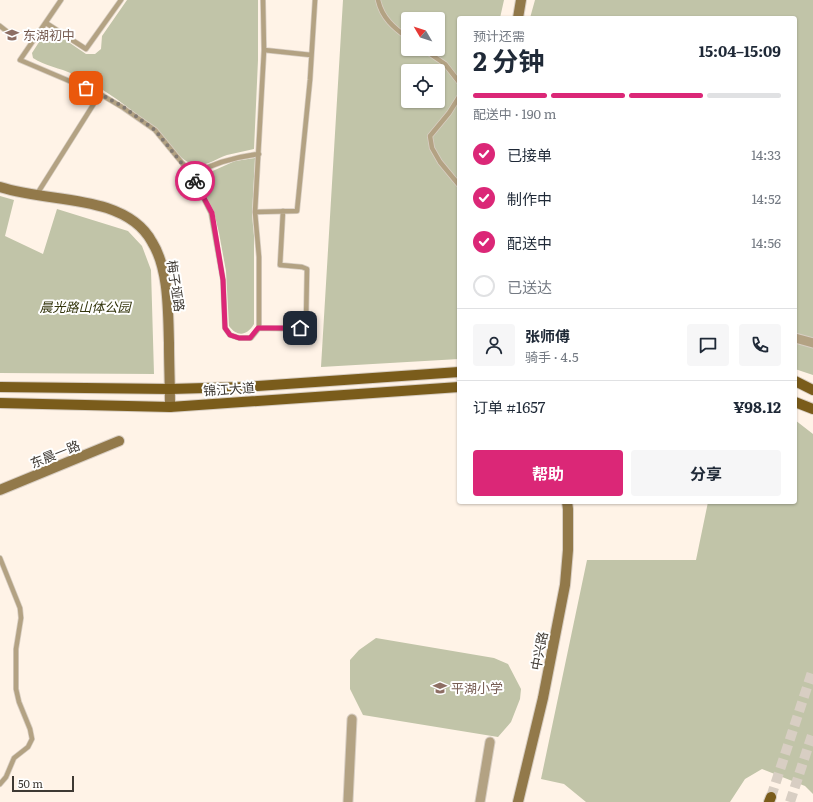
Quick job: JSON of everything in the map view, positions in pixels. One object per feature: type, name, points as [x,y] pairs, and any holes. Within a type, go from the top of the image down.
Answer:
[{"type":"main road","name":"锦江大道","points":[[0,386],[170,389],[242,386],[457,372]]},
{"type":"main road","points":[[797,382],[813,390]]},
{"type":"main road","name":"锦江大道","points":[[0,403],[170,407],[457,387]]},
{"type":"main road","points":[[797,403],[813,409]]},
{"type":"street","points":[[518,16],[521,0]]},
{"type":"street","name":"梅子垭路","points":[[0,187],[36,196],[106,208],[125,215],[146,233],[153,243],[164,276],[168,320],[170,407]]},
{"type":"street","points":[[797,339],[813,343]]},
{"type":"street","name":"东晨一路","points":[[0,490],[119,441]]},
{"type":"street","name":"中兴路","points":[[518,802],[543,698],[565,585],[568,550],[567,504]]},
{"type":"street","points":[[348,802],[352,719]]},
{"type":"street","points":[[480,802],[490,742]]},
{"type":"lane","points":[[62,0],[20,60],[100,94],[122,106],[155,130],[192,176],[212,213],[223,280],[225,328],[230,335],[239,338],[250,338],[258,328],[259,257],[255,212],[264,50],[263,0]]},
{"type":"lane","points":[[46,23],[86,49],[122,0]]},
{"type":"lane","points":[[255,212],[297,211],[311,55],[314,0]]},
{"type":"lane","points":[[378,0],[387,20],[401,33]]},
{"type":"lane","points":[[0,26],[14,37]]},
{"type":"lane","points":[[264,50],[311,55]]},
{"type":"lane","points":[[433,56],[445,64],[457,79]]},
{"type":"lane","points":[[36,196],[100,94]]},
{"type":"lane","points":[[457,100],[449,113],[430,136],[432,148],[440,162],[457,183]]},
{"type":"lane","points":[[192,176],[205,168],[221,162],[240,156],[258,154]]},
{"type":"lane","points":[[258,328],[300,328],[306,323],[307,269],[302,267],[280,265],[283,212]]},
{"type":"lane","points":[[0,558],[20,608],[21,618],[16,649],[16,690],[19,702],[30,729],[32,739],[28,747],[14,758],[6,777],[0,784]]},
{"type":"green space","points":[[127,0],[258,0],[258,60],[254,149],[227,155],[203,165],[195,165],[182,158],[148,124],[109,94],[82,78],[42,63],[33,58],[32,53],[48,28],[86,54],[95,54],[101,49],[102,36]]},
{"type":"green space","points":[[343,0],[504,0],[500,16],[457,16],[457,359],[321,367]]},
{"type":"green space","points":[[535,0],[813,0],[813,375],[797,370],[797,16],[531,16]]},
{"type":"green space","points":[[255,158],[252,215],[254,236],[254,324],[248,331],[242,334],[235,332],[229,326],[226,271],[219,233],[214,212],[197,178],[235,161]]},
{"type":"green space","name":"晨光路山体公园","points":[[0,196],[14,200],[5,236],[43,254],[57,209],[128,231],[142,246],[151,270],[154,374],[0,373]]},
{"type":"green space","points":[[797,422],[813,434],[813,794],[805,786],[762,769],[745,779],[730,802],[586,802],[564,784],[541,779],[587,560],[696,560],[708,504],[797,504]]},
{"type":"green space","points":[[376,638],[494,658],[508,664],[521,689],[520,699],[511,722],[498,737],[363,715],[350,689],[350,660],[359,650]]},
{"type":"tunnel","points":[[771,797],[813,669]]},
{"type":"tunnel","points":[[790,802],[813,732]]},
{"type":"way so far","points":[[86,88],[122,106],[155,130],[195,181]]},
{"type":"place","name":"东湖初中","points":[[12,35]]},
{"type":"place","name":"平湖小学","points":[[440,688]]},
{"type":"route","points":[[195,181],[212,213],[223,280],[225,328],[230,335],[239,338],[250,338],[256,333],[258,328],[300,328]]}]
